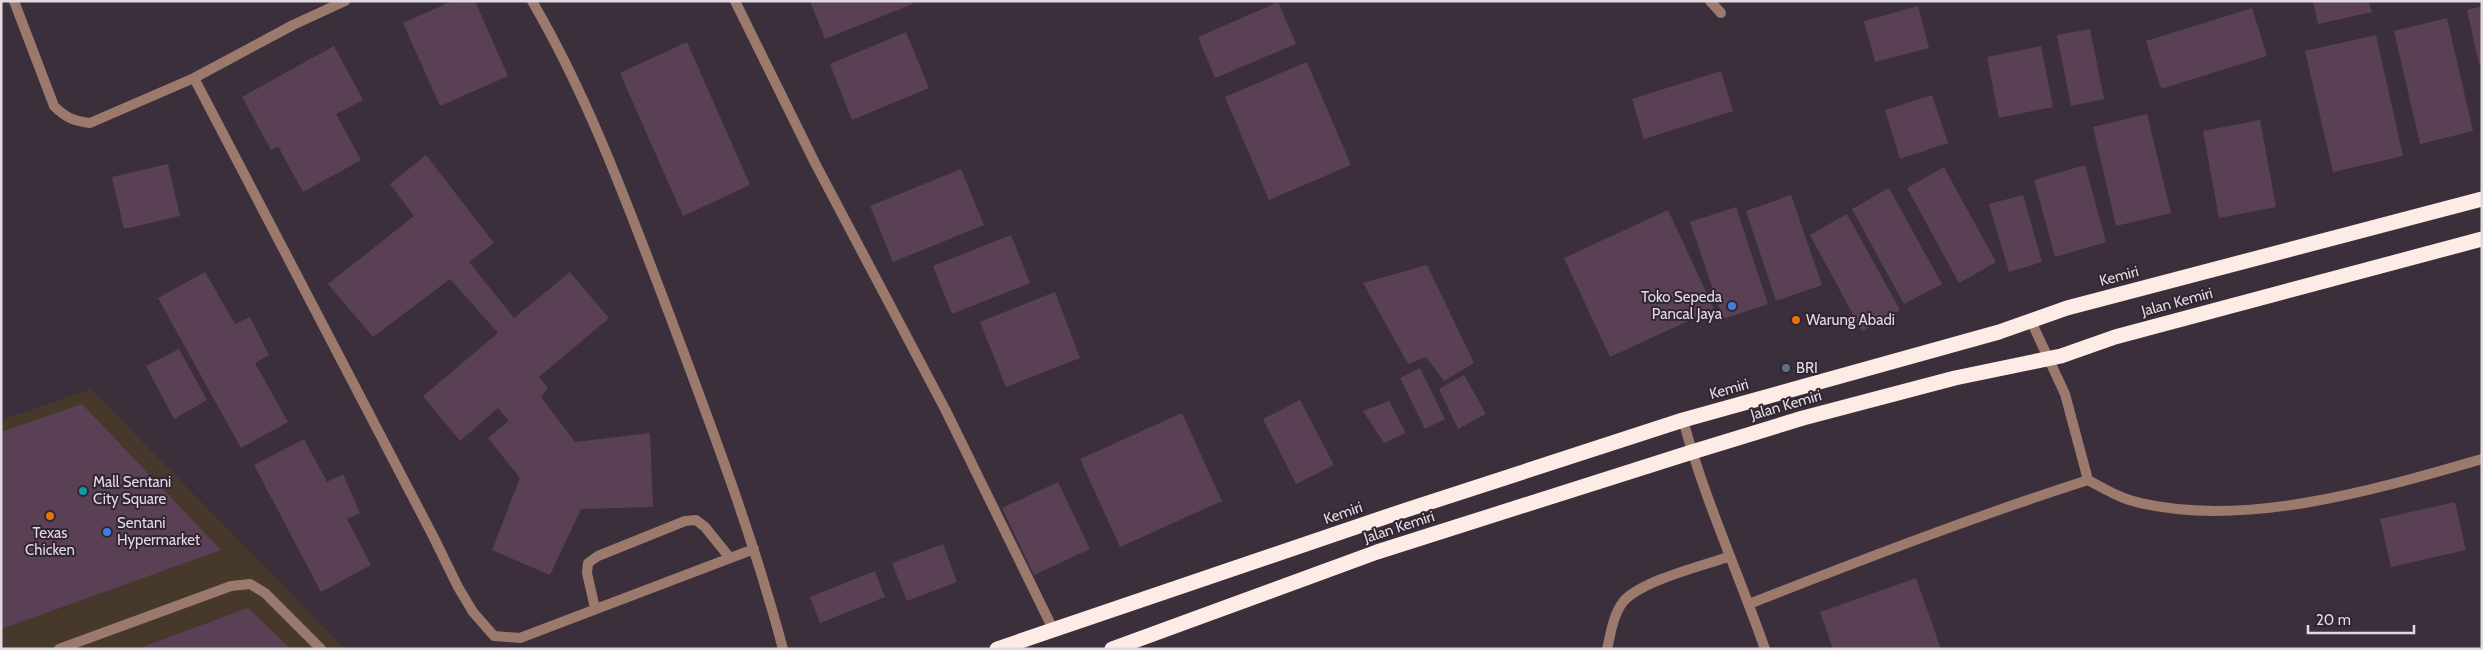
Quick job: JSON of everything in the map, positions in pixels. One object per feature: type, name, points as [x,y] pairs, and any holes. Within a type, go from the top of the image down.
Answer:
[{"type":"highway","name":"Kemiri","points":[[997,649],[1683,420],[2031,321],[2067,308],[2482,199]]},
{"type":"highway","name":"Jalan Kemiri","points":[[1112,649],[1377,552],[1803,418],[1955,378],[2048,359],[2124,334],[2482,239]]},
{"type":"street","points":[[14,1],[54,106],[65,117],[75,122],[90,123],[194,78],[293,24],[345,1]]},
{"type":"street","points":[[532,1],[576,87],[637,229],[754,548],[784,649]]},
{"type":"street","points":[[734,1],[815,163],[946,411],[1054,629]]},
{"type":"street","points":[[1710,1],[1721,13]]},
{"type":"street","points":[[194,78],[458,587],[473,612],[494,636],[520,638],[754,548]]},
{"type":"street","points":[[2031,321],[2064,394],[2088,480]]},
{"type":"street","points":[[1683,420],[1728,557],[1749,604],[1765,649]]},
{"type":"street","points":[[1749,604],[1861,559],[1982,514],[2088,480],[2114,494],[2139,503],[2213,512],[2321,500],[2356,493],[2482,459]]},
{"type":"street","points":[[596,608],[587,573],[588,563],[598,556],[685,522],[696,520],[705,527],[730,558]]},
{"type":"street","points":[[1607,649],[1614,618],[1624,601],[1644,586],[1728,557]]},
{"type":"street","points":[[59,649],[231,586],[250,584],[265,593],[321,649]]},
{"type":"shaded area","points":[[91,389],[345,649],[1,649],[1,420]]},
{"type":"building","points":[[452,1],[475,1],[508,76],[440,106],[403,23]]},
{"type":"building","points":[[810,1],[912,1],[913,4],[825,39]]},
{"type":"building","points":[[2313,1],[2369,1],[2372,12],[2318,24]]},
{"type":"building","points":[[1278,2],[1296,44],[1215,78],[1198,37]]},
{"type":"building","points":[[1918,6],[1929,48],[1875,62],[1864,21]]},
{"type":"building","points":[[2482,6],[2482,63],[2479,64],[2467,10]]},
{"type":"building","points":[[2252,8],[2267,56],[2161,89],[2146,41]]},
{"type":"building","points":[[2447,18],[2473,131],[2420,144],[2394,31]]},
{"type":"building","points":[[2090,29],[2104,99],[2071,106],[2057,35]]},
{"type":"building","points":[[906,32],[929,88],[852,120],[830,64]]},
{"type":"building","points":[[2376,35],[2403,156],[2333,172],[2305,51]]},
{"type":"building","points":[[687,42],[750,185],[683,216],[620,73]]},
{"type":"building","points":[[334,46],[363,100],[336,114],[361,160],[303,192],[278,146],[271,150],[242,97]]},
{"type":"building","points":[[2041,46],[2053,107],[1999,118],[1987,57]]},
{"type":"building","points":[[1307,62],[1351,165],[1269,200],[1225,97]]},
{"type":"building","points":[[1721,71],[1733,111],[1644,139],[1632,99]]},
{"type":"building","points":[[1932,95],[1948,143],[1900,159],[1885,110]]},
{"type":"building","points":[[2147,114],[2171,213],[2116,226],[2093,127]]},
{"type":"building","points":[[2260,120],[2276,207],[2219,218],[2203,131]]},
{"type":"building","points":[[426,155],[494,243],[469,262],[514,318],[570,272],[609,318],[539,377],[548,388],[541,397],[575,442],[650,433],[653,507],[581,509],[550,575],[492,550],[520,478],[488,438],[509,421],[498,408],[460,441],[423,396],[498,333],[450,279],[373,337],[328,284],[414,216],[390,184]]},
{"type":"building","points":[[168,164],[180,216],[124,229],[112,177]]},
{"type":"building","points":[[2085,165],[2106,242],[2055,257],[2034,180]]},
{"type":"building","points":[[1944,167],[1996,262],[1959,283],[1907,188]]},
{"type":"building","points":[[961,169],[984,225],[893,262],[870,206]]},
{"type":"building","points":[[1889,188],[1942,284],[1904,304],[1852,209]]},
{"type":"building","points":[[1791,195],[1822,285],[1776,301],[1746,211]]},
{"type":"building","points":[[2023,195],[2042,262],[2009,272],[1989,204]]},
{"type":"building","points":[[1736,207],[1768,304],[1723,319],[1690,222]]},
{"type":"building","points":[[1668,210],[1714,309],[1610,357],[1564,258]]},
{"type":"building","points":[[1847,214],[1900,310],[1862,331],[1810,235]]},
{"type":"building","points":[[1011,235],[1030,283],[952,314],[933,266]]},
{"type":"building","points":[[1427,265],[1474,363],[1444,381],[1426,357],[1408,364],[1363,283]]},
{"type":"building","points":[[205,272],[235,324],[250,317],[269,355],[255,363],[288,422],[241,448],[158,298]]},
{"type":"building","points":[[1055,292],[1080,358],[1006,387],[980,322]]},
{"type":"building","points":[[179,349],[207,400],[174,419],[146,366]]},
{"type":"building","points":[[1420,368],[1445,419],[1425,429],[1400,378]]},
{"type":"building","points":[[1464,375],[1486,414],[1458,429],[1439,389]]},
{"type":"building","points":[[1300,400],[1334,465],[1296,484],[1263,419]]},
{"type":"building","points":[[1389,401],[1406,433],[1384,443],[1363,411]]},
{"type":"building","name":"Mall Sentani City Square","points":[[82,404],[221,550],[1,629],[1,432]]},
{"type":"building","points":[[1182,413],[1222,501],[1120,547],[1080,459]]},
{"type":"building","points":[[304,439],[327,482],[343,474],[360,513],[347,519],[371,565],[321,592],[254,465]]},
{"type":"building","points":[[1058,482],[1090,549],[1034,575],[1002,508]]},
{"type":"building","points":[[2455,502],[2466,550],[2391,567],[2380,519]]},
{"type":"building","points":[[943,544],[957,582],[907,601],[892,563]]},
{"type":"building","points":[[875,571],[885,597],[820,623],[810,597]]},
{"type":"building","points":[[1916,578],[1941,649],[1833,649],[1820,612]]},
{"type":"building","points":[[248,608],[291,649],[137,649]]},
{"type":"place","name":"Toko Sepeda Pancal Jaya","points":[[1732,306]]},
{"type":"place","name":"Warung Abadi","points":[[1796,320]]},
{"type":"place","name":"BRI","points":[[1786,368]]},
{"type":"place","name":"Mall Sentani City Square","points":[[83,491]]},
{"type":"place","name":"Texas Chicken","points":[[50,516]]},
{"type":"place","name":"Sentani Hypermarket","points":[[107,532]]}]
